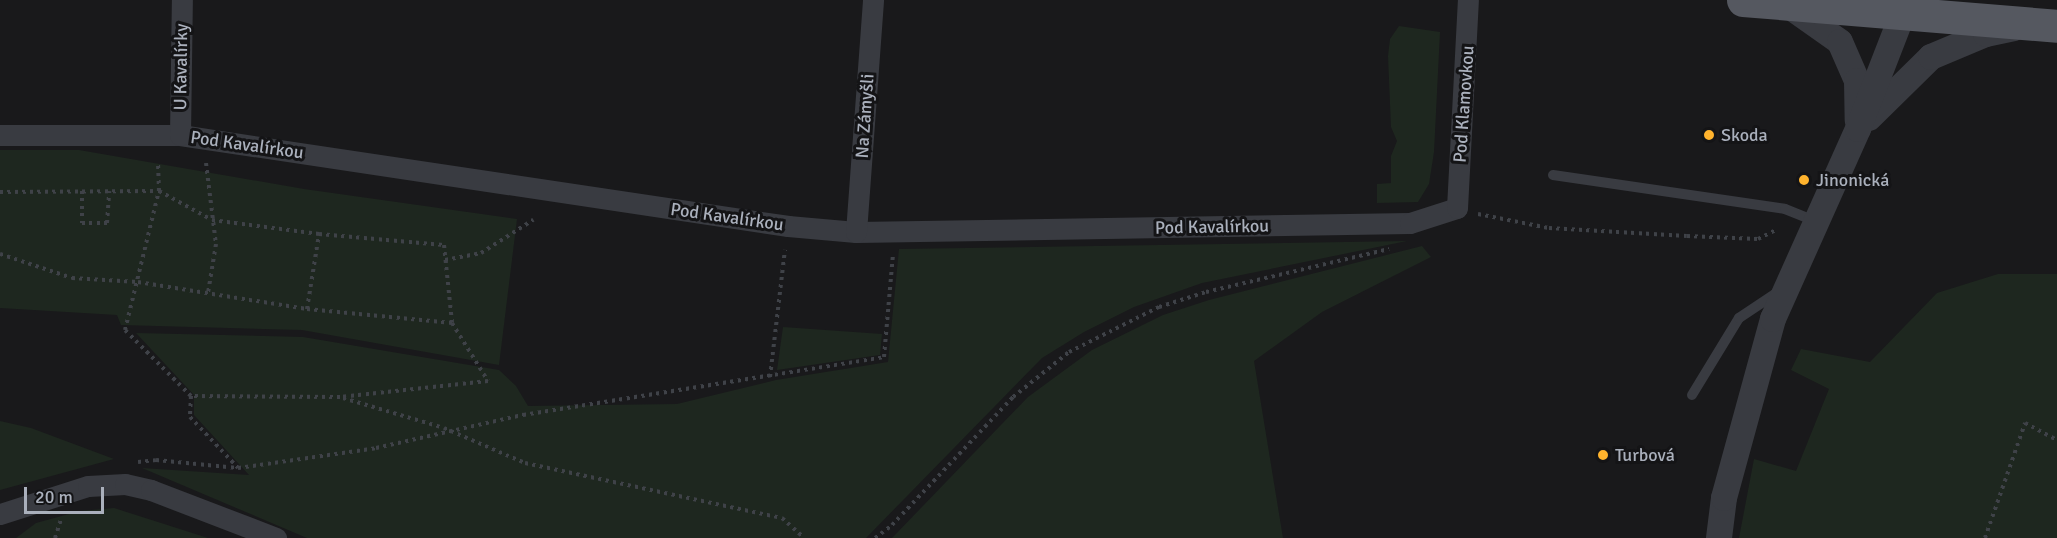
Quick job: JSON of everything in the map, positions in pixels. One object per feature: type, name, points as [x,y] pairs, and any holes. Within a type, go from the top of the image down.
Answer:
[{"type":"main road","points":[[1743,0],[1906,6],[2045,26]]},
{"type":"street","name":"U Kavalírky","points":[[180,135],[182,0]]},
{"type":"street","name":"Na Zámyšli","points":[[856,232],[873,0]]},
{"type":"street","name":"Pod Klamovkou","points":[[1457,208],[1468,0]]},
{"type":"street","points":[[1785,3],[1840,42],[1857,81],[1858,129]]},
{"type":"street","points":[[1719,538],[1724,498],[1745,414],[1786,286],[1858,129],[1906,6]]},
{"type":"street","points":[[1858,129],[1931,57],[1986,34],[2045,26]]},
{"type":"street","name":"Pod Kavalírkou","points":[[0,135],[180,135],[788,226],[856,232],[1410,223],[1457,208]]},
{"type":"street","points":[[0,514],[88,486],[125,484],[151,490],[276,538]]},
{"type":"lane","points":[[1553,175],[1785,209],[1815,221]]},
{"type":"lane","points":[[1692,395],[1738,318],[1786,286]]},
{"type":"path","points":[[203,138],[216,244],[208,293]]},
{"type":"path","points":[[0,192],[159,191],[212,220],[319,234],[444,245],[452,323],[488,381],[340,397],[191,396],[125,330],[159,191],[158,162]]},
{"type":"path","points":[[82,191],[82,223],[107,223],[109,191]]},
{"type":"path","points":[[1457,208],[1549,228],[1758,239],[1776,230]]},
{"type":"path","points":[[445,260],[481,253],[533,220]]},
{"type":"path","points":[[770,377],[788,226]]},
{"type":"path","points":[[125,484],[135,462],[156,460],[238,468],[376,448],[523,415],[884,357],[895,233]]},
{"type":"path","points":[[307,309],[319,234]]},
{"type":"path","points":[[875,538],[1013,397],[1069,352],[1160,308],[1206,292],[1395,248]]},
{"type":"path","points":[[0,254],[72,278],[138,282],[307,309],[452,323]]},
{"type":"path","points":[[191,396],[190,417],[238,468]]},
{"type":"path","points":[[340,397],[449,432],[544,468],[782,518],[804,538]]},
{"type":"path","points":[[1985,538],[2025,423],[2057,440]]},
{"type":"shaded area","points":[[1399,26],[1440,32],[1434,152],[1429,184],[1418,202],[1377,203],[1377,184],[1391,183],[1391,156],[1397,141],[1391,127],[1388,56],[1390,39]]},
{"type":"shaded area","points":[[0,150],[79,150],[304,189],[517,219],[499,365],[302,330],[121,325],[117,315],[0,308]]},
{"type":"shaded area","points":[[1407,241],[1202,283],[1134,307],[1084,332],[1042,358],[866,538],[307,538],[142,468],[249,475],[194,415],[194,395],[136,333],[303,337],[499,370],[516,386],[528,406],[677,404],[776,380],[888,362],[899,249]]},
{"type":"shaded area","points":[[1422,246],[1431,257],[1322,312],[1254,361],[1283,538],[892,538],[1028,397],[1092,350],[1163,315],[1209,300]]},
{"type":"shaded area","points":[[1998,274],[2057,274],[2057,538],[1739,538],[1754,459],[1796,471],[1829,389],[1791,370],[1801,349],[1870,362],[1937,293]]},
{"type":"shaded area","points":[[783,327],[882,334],[880,355],[777,370]]},
{"type":"shaded area","points":[[0,421],[31,428],[114,459],[0,490]]},
{"type":"shaded area","points":[[114,508],[208,538],[16,538],[36,523],[80,511]]},
{"type":"place","name":"Skoda","points":[[1709,135]]},
{"type":"place","name":"Jinonická","points":[[1804,180]]},
{"type":"place","name":"Turbová","points":[[1603,455]]}]
